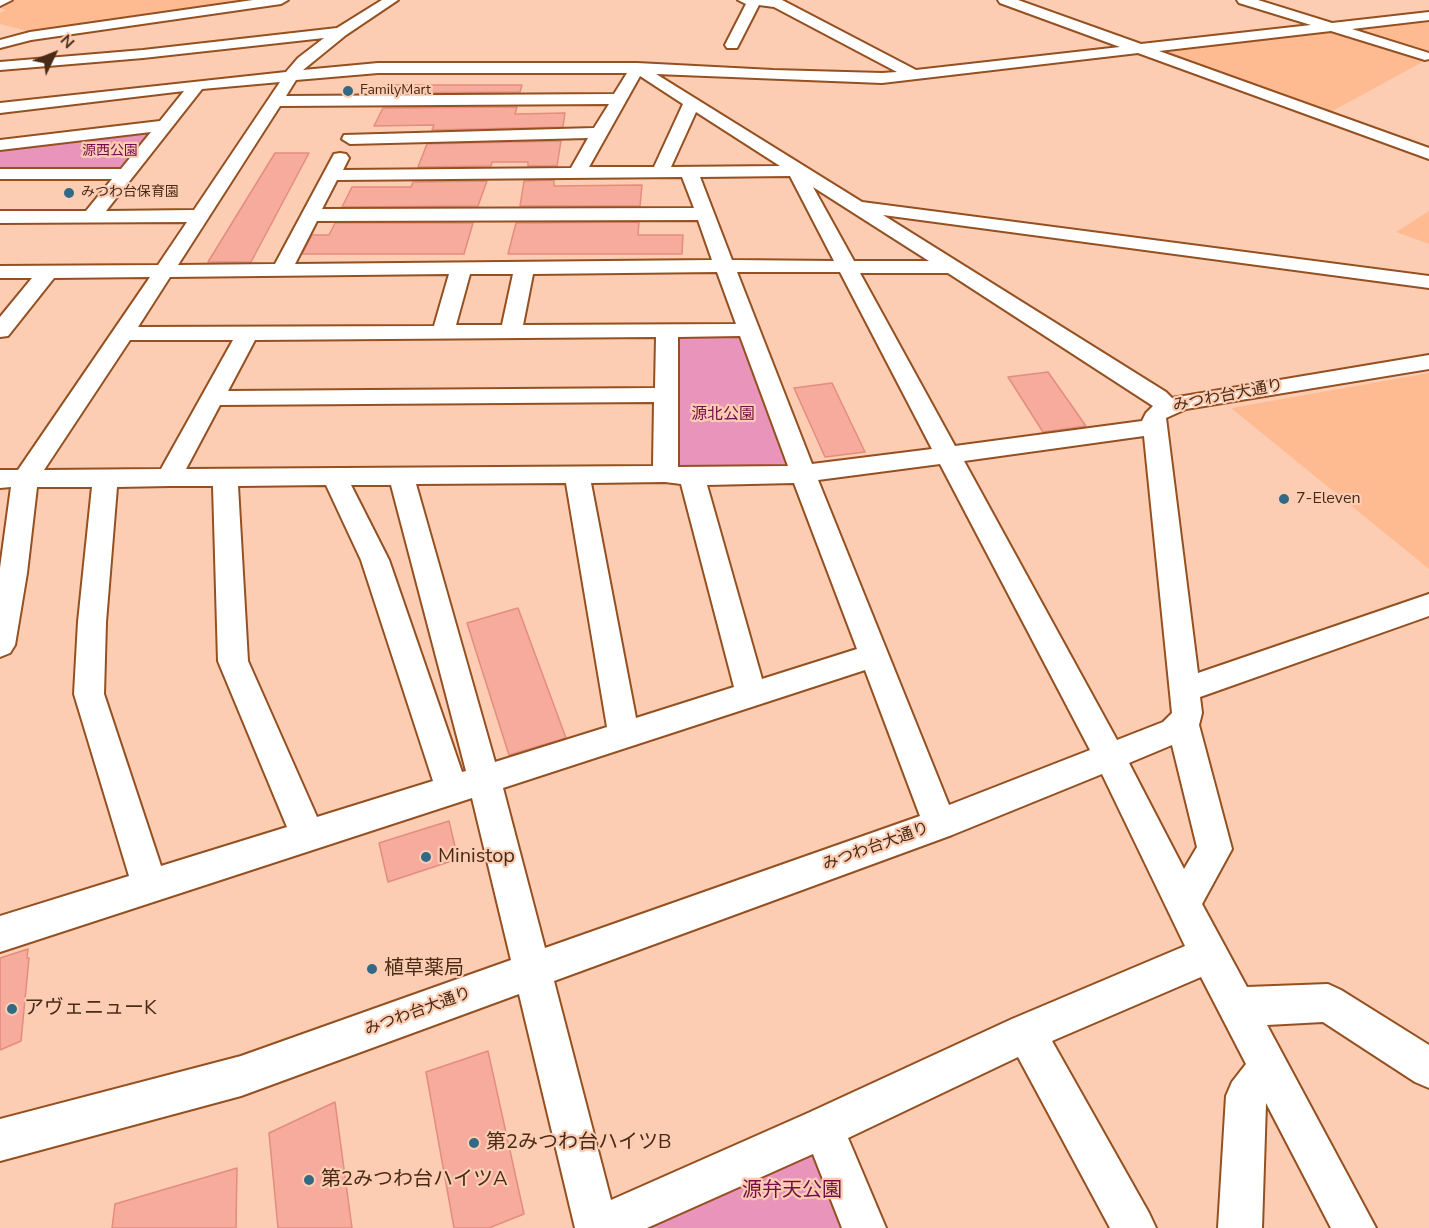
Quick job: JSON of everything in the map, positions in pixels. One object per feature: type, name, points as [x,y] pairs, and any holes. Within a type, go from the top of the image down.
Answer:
[{"type":"street","points":[[0,2],[5,0]]},
{"type":"street","points":[[0,66],[135,38],[177,15],[280,0]]},
{"type":"street","points":[[0,645],[6,573],[25,479],[123,334],[163,269],[291,76],[303,61],[341,32],[391,0]]},
{"type":"street","points":[[1005,0],[1026,4],[1139,49],[1429,154]]},
{"type":"street","points":[[1244,0],[1425,56]]},
{"type":"street","points":[[732,45],[749,1],[782,2],[915,75]]},
{"type":"street","points":[[250,4],[253,41]]},
{"type":"street","points":[[171,50],[177,15]]},
{"type":"street","points":[[0,108],[196,85],[378,68],[637,68],[882,78],[1429,16]]},
{"type":"street","points":[[0,44],[30,36],[135,38],[171,50],[341,32]]},
{"type":"street","points":[[577,173],[637,68]]},
{"type":"street","points":[[0,480],[803,474],[947,455],[1161,417],[1158,397],[637,68]]},
{"type":"street","points":[[92,216],[196,85]]},
{"type":"street","points":[[274,101],[620,99]]},
{"type":"street","points":[[281,271],[371,101]]},
{"type":"street","points":[[660,172],[692,102]]},
{"type":"street","points":[[0,145],[165,125]]},
{"type":"street","points":[[350,139],[599,133]]},
{"type":"street","points":[[330,175],[689,172],[793,168]]},
{"type":"street","points":[[793,168],[1109,756],[1209,955],[1354,1228]]},
{"type":"street","points":[[689,172],[803,474],[940,824]]},
{"type":"street","points":[[0,174],[126,174]]},
{"type":"street","points":[[857,206],[1429,282]]},
{"type":"street","points":[[310,215],[705,214]]},
{"type":"street","points":[[0,217],[199,216]]},
{"type":"street","points":[[0,272],[725,266],[953,267]]},
{"type":"street","points":[[511,332],[524,268]]},
{"type":"street","points":[[443,332],[461,269]]},
{"type":"street","points":[[0,331],[46,273]]},
{"type":"street","points":[[667,330],[666,395],[678,476],[751,694]]},
{"type":"street","points":[[123,334],[748,330]]},
{"type":"street","points":[[169,478],[248,333]]},
{"type":"street","name":"みつわ台大通り","points":[[0,1140],[241,1076],[940,824],[1174,731],[1183,725],[1187,713],[1161,417],[1181,403],[1429,362]]},
{"type":"street","points":[[211,398],[666,395]]},
{"type":"street","points":[[577,476],[624,735]]},
{"type":"street","points":[[225,478],[233,661],[308,836]]},
{"type":"street","points":[[335,478],[375,560],[452,790]]},
{"type":"street","points":[[402,478],[484,779],[597,1228],[823,1128],[1026,1033],[1209,955]]},
{"type":"street","points":[[105,480],[92,622],[89,694],[150,886]]},
{"type":"street","points":[[1185,690],[1429,605]]},
{"type":"street","points":[[0,934],[875,655]]},
{"type":"street","points":[[1183,725],[1215,849],[1183,903]]},
{"type":"street","points":[[1237,1007],[1328,1003],[1429,1068]]},
{"type":"street","points":[[1026,1033],[1134,1228]]},
{"type":"street","points":[[1240,1228],[1246,1096],[1268,1067]]},
{"type":"street","points":[[823,1128],[864,1228]]},
{"type":"shaded area","points":[[9,0],[275,0],[35,33],[0,24],[0,13],[6,10],[0,8],[0,4]]},
{"type":"shaded area","points":[[1429,19],[1429,57],[1341,29],[1423,21]]},
{"type":"shaded area","points":[[1335,30],[1428,59],[1327,114],[1154,51]]},
{"type":"shaded area","points":[[1429,211],[1429,244],[1396,232]]},
{"type":"shaded area","points":[[1429,373],[1429,569],[1231,408]]},
{"type":"green space","name":"源西公園","points":[[157,128],[122,171],[0,172],[0,148]]},
{"type":"green space","name":"源北公園","points":[[674,334],[742,334],[792,460],[784,469],[675,470]]},
{"type":"green space","name":"源弁天公園","points":[[799,1147],[817,1155],[845,1228],[618,1228]]},
{"type":"building","points":[[394,85],[522,85],[520,92],[390,93]]},
{"type":"building","points":[[517,107],[515,114],[565,113],[563,127],[432,130],[434,125],[374,126],[383,108]]},
{"type":"building","points":[[561,141],[557,166],[528,166],[528,162],[492,162],[491,166],[418,167],[427,144]]},
{"type":"building","points":[[275,153],[309,153],[251,262],[208,262]]},
{"type":"building","points":[[554,180],[554,186],[642,185],[640,206],[520,206],[524,181]]},
{"type":"building","points":[[487,181],[478,206],[342,207],[352,187],[411,187],[413,182]]},
{"type":"building","points":[[639,222],[638,235],[683,235],[682,254],[508,254],[516,223]]},
{"type":"building","points":[[335,223],[473,223],[464,254],[302,254],[312,235],[329,235]]},
{"type":"building","points":[[1048,372],[1086,426],[1043,432],[1008,377]]},
{"type":"building","points":[[832,383],[865,452],[825,457],[794,388]]},
{"type":"building","points":[[518,608],[566,738],[509,755],[467,623]]},
{"type":"building","points":[[449,821],[458,859],[388,882],[379,843]]},
{"type":"building","name":"アヴェニューK","points":[[28,949],[21,1041],[0,1050],[0,958]]},
{"type":"building","name":"第2みつわ台ハイツB","points":[[488,1051],[524,1214],[489,1228],[454,1228],[426,1072]]},
{"type":"building","name":"第2みつわ台ハイツA","points":[[335,1102],[352,1228],[278,1228],[269,1133]]},
{"type":"building","points":[[237,1168],[236,1228],[112,1228],[115,1204]]},
{"type":"place","name":"FamilyMart","points":[[348,91]]},
{"type":"place","name":"みつわ台保育園","points":[[69,193]]},
{"type":"place","name":"7-Eleven","points":[[1284,499]]},
{"type":"place","name":"Ministop","points":[[426,857]]},
{"type":"place","name":"植草薬局","points":[[372,969]]},
{"type":"place","name":"アヴェニューK","points":[[12,1009]]},
{"type":"place","name":"第2みつわ台ハイツB","points":[[474,1143]]},
{"type":"place","name":"第2みつわ台ハイツA","points":[[309,1180]]}]
